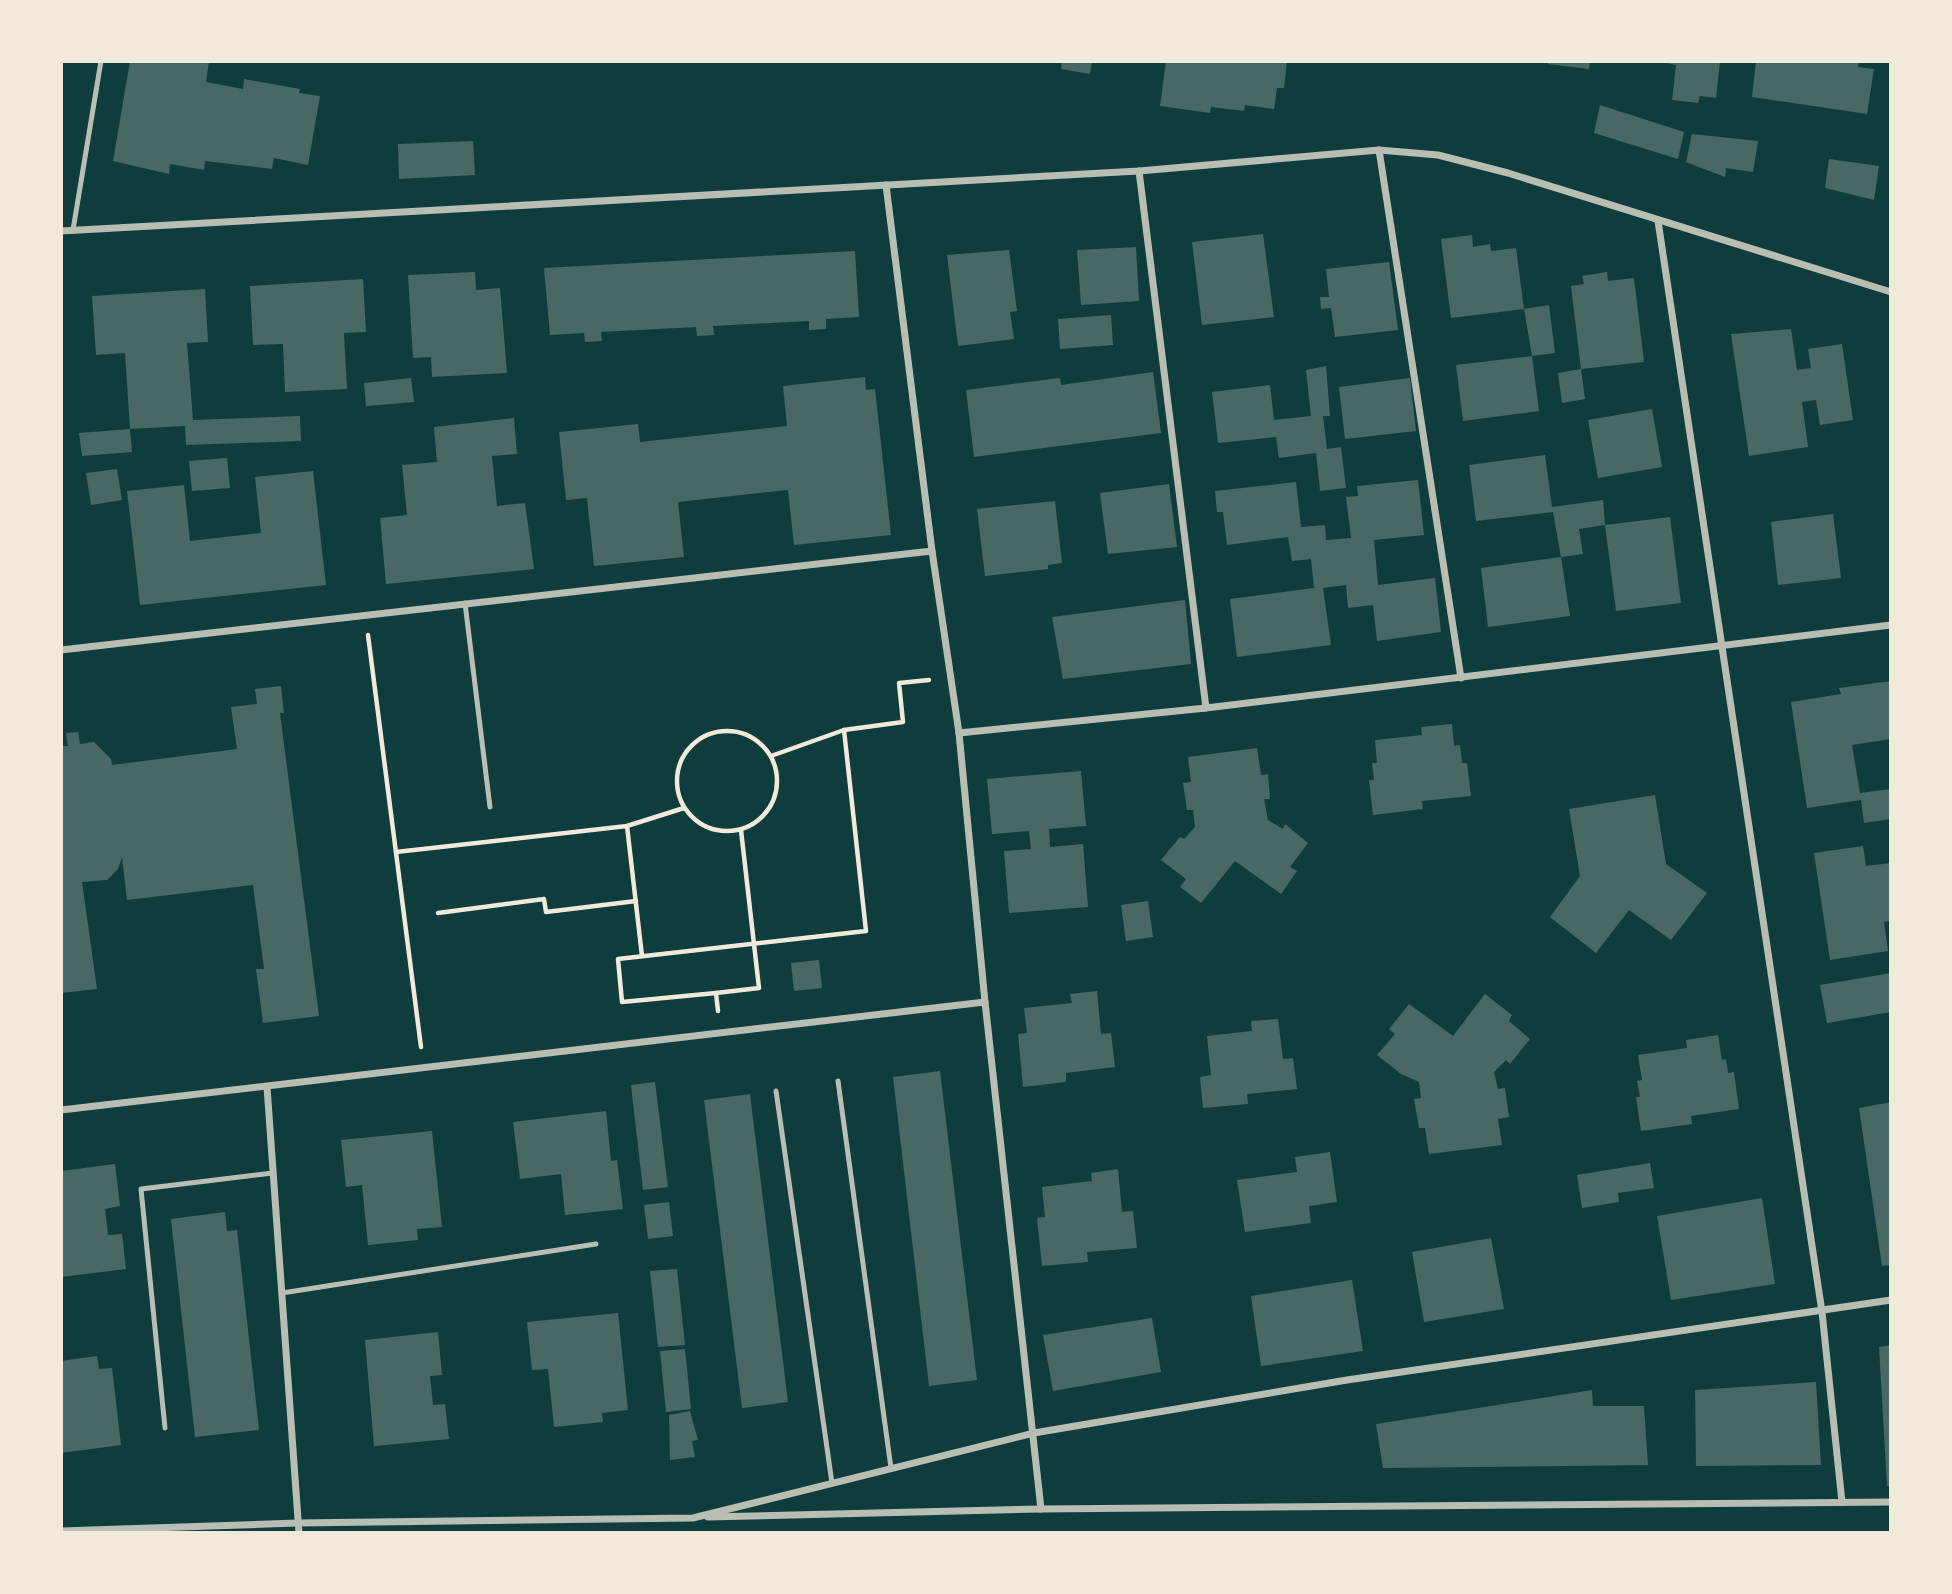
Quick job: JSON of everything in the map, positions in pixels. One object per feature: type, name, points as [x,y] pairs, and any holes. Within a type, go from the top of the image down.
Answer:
[{"type":"street","points":[[61,231],[1139,171],[1379,150],[1438,155],[1891,292]]},
{"type":"street","points":[[1379,150],[1461,678]]},
{"type":"street","points":[[1139,171],[1206,708]]},
{"type":"street","points":[[886,185],[932,551],[959,733],[985,1002],[1041,1509]]},
{"type":"street","points":[[1658,221],[1822,1312],[1842,1502]]},
{"type":"street","points":[[61,650],[932,551]]},
{"type":"street","points":[[959,733],[1206,708],[1891,625]]},
{"type":"street","points":[[61,1110],[985,1002]]},
{"type":"street","points":[[267,1087],[299,1533]]},
{"type":"street","points":[[693,1518],[1034,1433],[1347,1380],[1891,1300]]},
{"type":"street","points":[[61,1531],[298,1523],[693,1518],[1041,1509],[1891,1502]]},
{"type":"lane","points":[[73,230],[101,61]]},
{"type":"lane","points":[[465,603],[490,807]]},
{"type":"lane","points":[[838,1081],[891,1468]]},
{"type":"lane","points":[[776,1091],[832,1483]]},
{"type":"lane","points":[[165,1428],[141,1189],[273,1173]]},
{"type":"lane","points":[[282,1293],[596,1244]]},
{"type":"path","points":[[365,615],[424,1069]]},
{"type":"path","points":[[771,757],[844,730],[903,722],[899,683],[951,678]]},
{"type":"path","points":[[741,830],[755,944],[760,988],[622,1002],[618,959],[755,944],[866,931],[844,730]]},
{"type":"path","points":[[722,731],[740,732],[756,739],[771,757],[778,782],[776,798],[768,812],[756,823],[741,830],[725,832],[709,829],[684,808],[678,793],[677,775],[682,759],[692,745],[706,735],[722,731]]},
{"type":"path","points":[[396,852],[627,826],[684,808]]},
{"type":"path","points":[[627,826],[642,956]]},
{"type":"path","points":[[438,913],[544,899],[546,912],[636,901]]},
{"type":"path","points":[[716,993],[721,1033]]},
{"type":"building","points":[[130,61],[209,61],[206,82],[243,89],[244,79],[300,89],[299,93],[320,96],[308,165],[274,158],[272,169],[205,161],[204,170],[170,164],[169,174],[113,161]]},
{"type":"building","points":[[1062,61],[1092,61],[1090,74],[1061,69]]},
{"type":"building","points":[[1166,61],[1287,61],[1284,88],[1277,88],[1274,109],[1245,105],[1244,111],[1211,107],[1210,113],[1160,106]]},
{"type":"building","points":[[1548,61],[1590,61],[1589,69],[1548,64]]},
{"type":"building","points":[[1657,61],[1720,61],[1716,98],[1700,96],[1698,103],[1672,100],[1676,65]]},
{"type":"building","points":[[1756,61],[1859,61],[1858,67],[1874,69],[1867,114],[1752,97]]},
{"type":"building","points":[[1600,105],[1684,132],[1678,159],[1594,133]]},
{"type":"building","points":[[1692,134],[1758,141],[1753,172],[1726,168],[1725,177],[1686,162]]},
{"type":"building","points":[[473,141],[475,175],[399,179],[398,144]]},
{"type":"building","points":[[1829,159],[1879,166],[1874,200],[1825,188]]},
{"type":"building","points":[[1263,234],[1274,317],[1202,325],[1192,242]]},
{"type":"building","points":[[1472,235],[1473,247],[1490,244],[1491,251],[1516,248],[1524,309],[1451,318],[1441,239]]},
{"type":"building","points":[[1136,247],[1139,301],[1081,305],[1077,250]]},
{"type":"building","points":[[1009,250],[1017,311],[1010,312],[1014,339],[958,346],[947,255]]},
{"type":"building","points":[[855,251],[859,317],[826,319],[826,329],[809,330],[809,321],[713,326],[714,335],[697,336],[696,327],[601,332],[602,341],[585,342],[584,333],[550,335],[544,268]]},
{"type":"building","points":[[1389,262],[1398,330],[1335,337],[1331,308],[1321,309],[1320,297],[1329,297],[1326,269]]},
{"type":"building","points":[[475,272],[476,290],[500,288],[507,373],[432,377],[431,357],[413,358],[408,275]]},
{"type":"building","points":[[1607,272],[1608,281],[1634,278],[1644,362],[1581,369],[1571,286],[1584,284],[1582,276]]},
{"type":"building","points":[[363,279],[366,332],[344,333],[347,389],[285,392],[283,344],[253,345],[250,286]]},
{"type":"building","points":[[205,289],[208,342],[187,343],[193,420],[300,416],[301,441],[186,445],[185,426],[130,429],[125,353],[96,355],[92,296]]},
{"type":"building","points":[[1549,305],[1555,353],[1532,356],[1524,309]]},
{"type":"building","points":[[1111,315],[1113,345],[1060,349],[1058,319]]},
{"type":"building","points":[[1791,329],[1797,370],[1811,368],[1808,349],[1842,344],[1853,420],[1820,425],[1816,400],[1802,402],[1808,447],[1749,456],[1731,334]]},
{"type":"building","points":[[1532,356],[1539,411],[1463,421],[1456,365]]},
{"type":"building","points":[[1326,366],[1330,416],[1323,416],[1327,449],[1341,447],[1346,488],[1320,491],[1316,453],[1279,458],[1276,437],[1218,443],[1212,392],[1270,385],[1274,420],[1311,416],[1306,370]]},
{"type":"building","points":[[1581,369],[1585,399],[1562,403],[1558,373]]},
{"type":"building","points":[[1153,372],[1161,433],[974,457],[966,390],[1060,378],[1061,385]]},
{"type":"building","points":[[865,377],[866,390],[875,389],[891,535],[794,545],[788,490],[678,502],[684,557],[594,566],[587,498],[566,500],[559,432],[638,424],[640,442],[787,426],[783,386]]},
{"type":"building","points":[[411,378],[414,402],[366,406],[364,383]]},
{"type":"building","points":[[1410,378],[1416,431],[1345,439],[1339,387]]},
{"type":"building","points":[[1652,409],[1662,467],[1598,478],[1588,420]]},
{"type":"building","points":[[514,418],[517,454],[492,456],[497,506],[525,503],[534,569],[386,584],[380,518],[407,515],[402,465],[437,462],[434,427]]},
{"type":"building","points":[[130,429],[132,452],[82,456],[79,433]]},
{"type":"building","points":[[1545,455],[1552,507],[1603,500],[1605,525],[1579,529],[1583,554],[1561,557],[1553,512],[1476,521],[1469,465]]},
{"type":"building","points":[[227,458],[230,488],[192,491],[189,461]]},
{"type":"building","points":[[117,469],[122,500],[91,505],[86,473]]},
{"type":"building","points":[[313,471],[326,585],[140,605],[127,491],[184,485],[190,541],[261,533],[255,477]]},
{"type":"building","points":[[1418,480],[1424,535],[1374,540],[1378,585],[1435,578],[1441,632],[1377,641],[1373,605],[1348,608],[1346,585],[1323,588],[1331,645],[1237,657],[1230,599],[1314,588],[1311,559],[1292,561],[1288,537],[1227,545],[1223,512],[1217,512],[1215,491],[1296,482],[1301,527],[1325,525],[1326,540],[1351,538],[1346,497],[1358,496],[1357,486]]},
{"type":"building","points":[[1169,484],[1177,547],[1108,554],[1100,493]]},
{"type":"building","points":[[1055,501],[1062,563],[1048,565],[1048,569],[985,576],[977,509]]},
{"type":"building","points":[[1833,514],[1841,578],[1778,585],[1771,522]]},
{"type":"building","points":[[1670,517],[1681,603],[1616,611],[1605,525]]},
{"type":"building","points":[[1561,557],[1570,616],[1488,627],[1481,568]]},
{"type":"building","points":[[1185,600],[1191,664],[1063,679],[1052,617]]},
{"type":"building","points":[[1891,681],[1891,739],[1852,745],[1860,793],[1891,789],[1891,819],[1864,823],[1861,800],[1807,808],[1791,702],[1841,694],[1839,688]]},
{"type":"building","points":[[281,686],[284,713],[280,713],[319,1016],[263,1023],[256,969],[264,969],[253,885],[127,900],[122,857],[118,869],[107,880],[82,882],[97,989],[61,993],[61,746],[68,746],[66,733],[78,732],[80,744],[94,742],[111,759],[112,765],[237,749],[231,707],[257,704],[255,689]]},
{"type":"building","points":[[1452,724],[1454,746],[1460,745],[1462,763],[1467,763],[1471,796],[1422,801],[1423,809],[1373,815],[1369,780],[1374,780],[1372,763],[1377,763],[1375,740],[1422,735],[1421,727]]},
{"type":"building","points":[[1257,748],[1261,775],[1268,774],[1270,799],[1264,799],[1268,820],[1283,829],[1285,824],[1308,843],[1290,867],[1297,871],[1281,894],[1235,861],[1201,903],[1180,887],[1186,879],[1161,860],[1180,837],[1184,839],[1195,827],[1193,810],[1187,810],[1183,783],[1191,782],[1188,757]]},
{"type":"building","points":[[1081,771],[1086,826],[1049,829],[1050,847],[1083,844],[1088,907],[1009,913],[1004,851],[1031,849],[1029,831],[992,834],[987,779]]},
{"type":"building","points":[[1655,795],[1666,864],[1707,893],[1671,940],[1629,910],[1596,953],[1550,917],[1580,876],[1569,809]]},
{"type":"building","points":[[1863,846],[1866,866],[1891,863],[1891,921],[1884,922],[1888,951],[1830,960],[1814,853]]},
{"type":"building","points":[[1148,901],[1153,937],[1126,941],[1121,905]]},
{"type":"building","points":[[819,960],[822,988],[794,991],[791,963]]},
{"type":"building","points":[[1891,973],[1891,1012],[1827,1023],[1820,985]]},
{"type":"building","points":[[1097,991],[1101,1034],[1111,1033],[1115,1067],[1066,1073],[1066,1082],[1023,1087],[1018,1034],[1027,1033],[1024,1008],[1072,1003],[1070,994]]},
{"type":"building","points":[[1485,994],[1512,1015],[1509,1021],[1530,1039],[1510,1064],[1506,1060],[1494,1072],[1498,1089],[1505,1088],[1509,1117],[1498,1119],[1502,1145],[1429,1154],[1425,1128],[1419,1128],[1414,1099],[1421,1098],[1419,1082],[1401,1074],[1377,1055],[1395,1034],[1389,1029],[1409,1004],[1453,1036]]},
{"type":"building","points":[[1278,1019],[1283,1059],[1293,1058],[1297,1089],[1247,1094],[1248,1104],[1203,1108],[1200,1077],[1211,1075],[1207,1036],[1252,1031],[1251,1021]]},
{"type":"building","points":[[1718,1035],[1722,1060],[1726,1059],[1728,1073],[1734,1072],[1739,1109],[1691,1116],[1692,1124],[1641,1131],[1636,1097],[1640,1097],[1637,1081],[1642,1080],[1638,1055],[1687,1048],[1686,1040]]},
{"type":"building","points":[[940,1071],[977,1380],[929,1386],[893,1077]]},
{"type":"building","points":[[655,1082],[668,1187],[643,1190],[631,1085]]},
{"type":"building","points":[[750,1094],[788,1402],[742,1408],[704,1100]]},
{"type":"building","points":[[1891,1102],[1891,1265],[1882,1266],[1859,1108]]},
{"type":"building","points":[[606,1111],[611,1161],[617,1160],[623,1209],[565,1215],[561,1174],[520,1179],[513,1122]]},
{"type":"building","points":[[432,1131],[442,1227],[417,1229],[418,1240],[368,1245],[362,1185],[346,1187],[341,1140]]},
{"type":"building","points":[[1330,1152],[1337,1202],[1309,1206],[1311,1223],[1245,1232],[1237,1180],[1297,1172],[1295,1157]]},
{"type":"building","points":[[1650,1163],[1654,1188],[1618,1193],[1619,1202],[1582,1208],[1577,1175]]},
{"type":"building","points":[[115,1164],[120,1206],[105,1209],[108,1235],[122,1234],[126,1269],[61,1277],[61,1171]]},
{"type":"building","points":[[1118,1169],[1122,1212],[1133,1211],[1137,1248],[1087,1252],[1088,1262],[1042,1266],[1037,1218],[1045,1217],[1042,1187],[1092,1181],[1091,1173]]},
{"type":"building","points":[[1762,1198],[1775,1284],[1671,1300],[1657,1216]]},
{"type":"building","points":[[669,1202],[673,1236],[648,1239],[644,1205]]},
{"type":"building","points":[[225,1212],[227,1231],[237,1230],[259,1430],[195,1437],[171,1219]]},
{"type":"building","points":[[1491,1238],[1504,1309],[1424,1322],[1412,1252]]},
{"type":"building","points":[[677,1269],[685,1345],[658,1347],[650,1271]]},
{"type":"building","points":[[1352,1280],[1363,1351],[1261,1366],[1251,1296]]},
{"type":"building","points":[[618,1313],[628,1410],[602,1413],[603,1422],[554,1427],[548,1369],[532,1370],[527,1322]]},
{"type":"building","points":[[1152,1318],[1161,1372],[1053,1391],[1043,1335]]},
{"type":"building","points":[[438,1332],[442,1375],[430,1376],[433,1405],[445,1404],[449,1439],[374,1446],[365,1340]]},
{"type":"building","points":[[1891,1345],[1891,1486],[1887,1486],[1879,1347]]},
{"type":"building","points":[[685,1349],[691,1409],[666,1412],[660,1351]]},
{"type":"building","points":[[97,1356],[99,1369],[112,1368],[121,1445],[61,1453],[61,1361]]},
{"type":"building","points":[[1816,1382],[1821,1465],[1696,1466],[1695,1390]]},
{"type":"building","points":[[1592,1390],[1593,1406],[1644,1406],[1648,1465],[1383,1468],[1376,1424]]},
{"type":"building","points":[[690,1411],[698,1440],[692,1441],[695,1457],[670,1460],[669,1415]]}]
